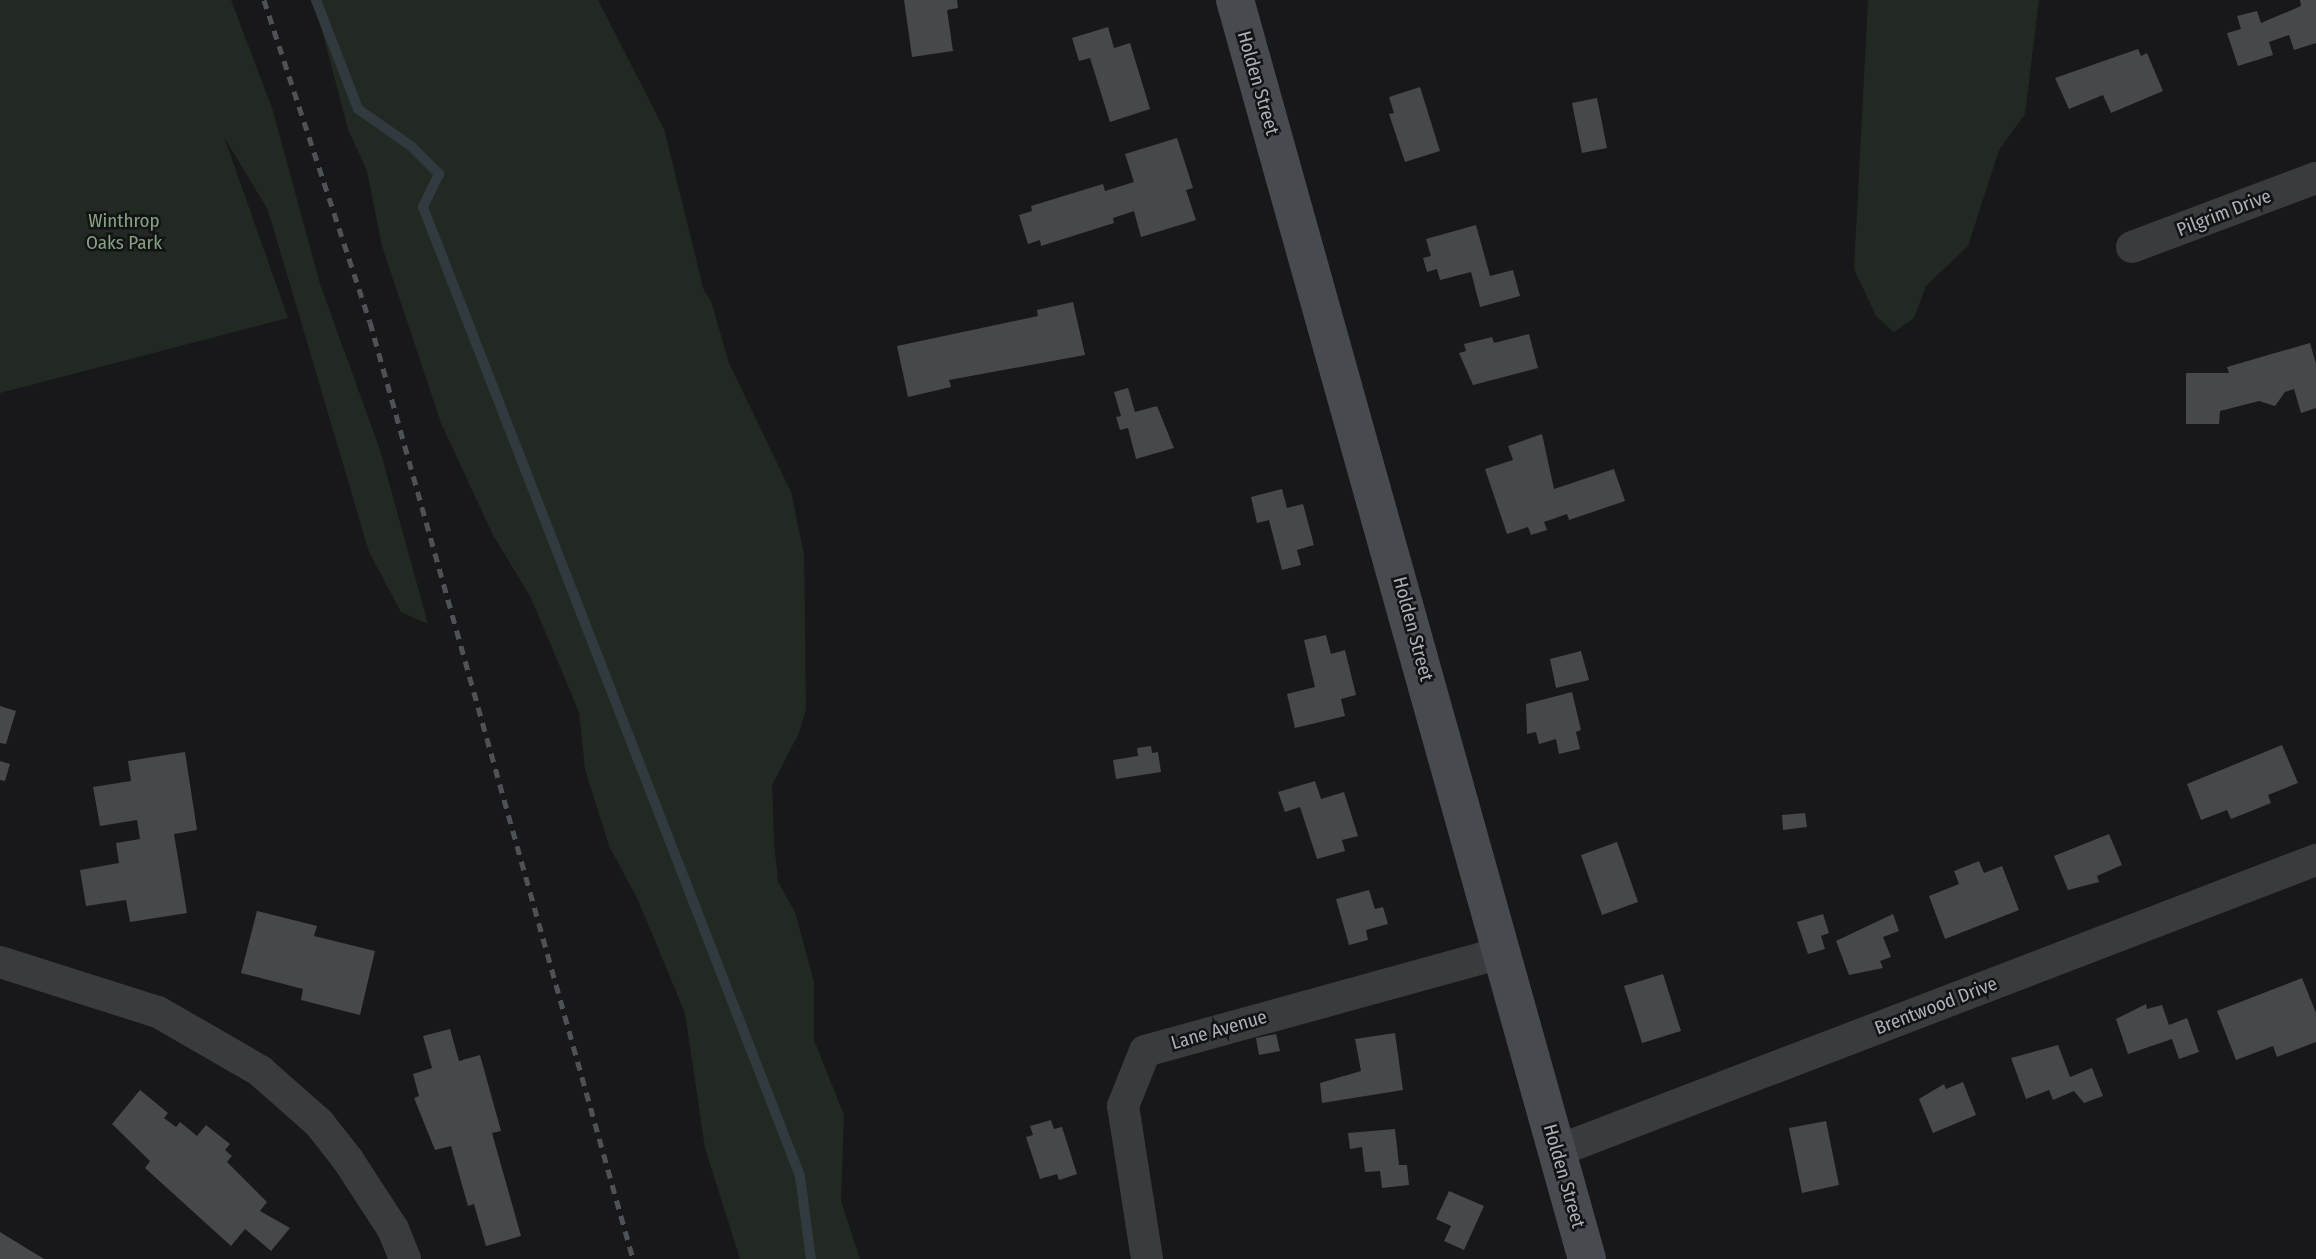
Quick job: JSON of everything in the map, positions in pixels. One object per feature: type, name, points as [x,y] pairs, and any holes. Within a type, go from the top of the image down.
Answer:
[{"type":"main road","name":"Holden Street","points":[[1235,0],[1587,1259]]},
{"type":"street","name":"Pilgrim Drive","points":[[2132,247],[2316,178]]},
{"type":"street","name":"Brentwood Drive","points":[[1557,1151],[2316,860]]},
{"type":"street","name":"Lane Avenue","points":[[1147,1259],[1123,1106],[1145,1051],[1500,953]]},
{"type":"street","points":[[13,966],[158,1012],[260,1072],[319,1123],[348,1160],[393,1229],[405,1259]]},
{"type":"green space","name":"Winthrop Oaks Park","points":[[0,0],[231,0],[273,111],[320,284],[380,450],[428,624],[401,612],[369,552],[268,210],[224,137],[288,318],[0,393]]},
{"type":"green space","points":[[314,0],[598,0],[664,129],[704,291],[711,301],[729,363],[791,492],[804,554],[806,709],[799,733],[772,785],[774,841],[778,882],[795,912],[814,982],[814,1040],[844,1115],[841,1201],[860,1259],[740,1259],[705,1148],[685,1013],[638,900],[609,846],[585,769],[579,712],[531,598],[493,535],[441,423],[382,246],[367,171],[348,129]]},
{"type":"green space","points":[[1868,0],[2039,0],[2025,114],[1999,150],[1968,246],[1926,286],[1914,318],[1894,332],[1876,316],[1854,269]]},
{"type":"building","points":[[904,0],[957,0],[958,8],[947,10],[953,51],[912,57]]},
{"type":"building","points":[[2300,0],[2316,0],[2316,43],[2294,50],[2289,35],[2269,42],[2273,55],[2238,66],[2227,33],[2241,29],[2237,16],[2257,11],[2261,23],[2301,6]]},
{"type":"building","points":[[1108,27],[1114,48],[1130,43],[1150,109],[1110,122],[1090,58],[1079,61],[1072,38]]},
{"type":"building","points":[[2138,49],[2141,56],[2147,53],[2163,91],[2111,113],[2103,95],[2069,109],[2055,78]]},
{"type":"building","points":[[1420,87],[1440,151],[1405,162],[1389,114],[1394,113],[1389,97]]},
{"type":"building","points":[[1597,98],[1607,148],[1582,153],[1572,103]]},
{"type":"building","points":[[1177,138],[1193,188],[1186,190],[1196,220],[1141,237],[1134,211],[1113,218],[1114,223],[1041,246],[1040,240],[1028,244],[1019,215],[1032,211],[1031,206],[1103,184],[1105,191],[1134,182],[1125,154]]},
{"type":"building","points":[[1476,225],[1490,276],[1513,270],[1520,296],[1480,307],[1471,272],[1440,280],[1437,269],[1427,272],[1423,258],[1431,256],[1426,239]]},
{"type":"building","points":[[1073,302],[1085,355],[949,380],[951,387],[908,397],[897,346],[1038,316],[1037,310]]},
{"type":"building","points":[[1529,334],[1538,368],[1473,385],[1459,353],[1466,351],[1464,344],[1492,337],[1494,343]]},
{"type":"building","points":[[2310,343],[2316,364],[2316,408],[2301,413],[2294,389],[2285,392],[2275,406],[2259,401],[2220,411],[2219,424],[2186,424],[2186,373],[2229,373],[2227,367]]},
{"type":"building","points":[[1128,388],[1135,412],[1157,406],[1174,448],[1136,459],[1128,428],[1120,430],[1116,417],[1121,416],[1114,392]]},
{"type":"building","points":[[1542,434],[1554,489],[1614,469],[1625,501],[1569,520],[1567,514],[1544,522],[1547,530],[1531,535],[1528,527],[1507,534],[1485,469],[1513,460],[1508,446]]},
{"type":"building","points":[[1282,489],[1287,508],[1303,504],[1314,545],[1297,550],[1301,565],[1282,570],[1269,520],[1257,523],[1251,497]]},
{"type":"building","points":[[1326,635],[1331,654],[1345,650],[1356,695],[1341,699],[1345,716],[1295,728],[1287,694],[1315,687],[1304,640]]},
{"type":"building","points":[[1581,651],[1589,680],[1556,688],[1550,659]]},
{"type":"building","points":[[1572,692],[1581,730],[1576,732],[1580,749],[1559,754],[1556,739],[1539,744],[1536,732],[1527,734],[1526,704]]},
{"type":"building","points":[[0,706],[16,711],[6,744],[0,743]]},
{"type":"building","points":[[2282,745],[2298,783],[2268,795],[2271,803],[2231,819],[2227,810],[2201,820],[2187,784]]},
{"type":"building","points":[[1151,746],[1152,753],[1158,752],[1161,772],[1116,779],[1113,760],[1138,756],[1137,748]]},
{"type":"building","points":[[185,752],[197,830],[174,834],[187,913],[130,922],[126,900],[86,906],[80,870],[119,863],[116,843],[140,839],[137,820],[100,826],[93,787],[131,781],[128,761]]},
{"type":"building","points":[[0,761],[10,764],[5,781],[0,780]]},
{"type":"building","points":[[1315,781],[1321,799],[1344,792],[1358,836],[1342,840],[1345,851],[1317,859],[1300,807],[1285,812],[1278,792]]},
{"type":"building","points":[[1805,813],[1807,827],[1783,830],[1782,815]]},
{"type":"building","points":[[2109,834],[2122,865],[2097,876],[2099,882],[2068,890],[2054,856]]},
{"type":"building","points":[[1617,842],[1638,902],[1602,915],[1581,855]]},
{"type":"building","points":[[1979,861],[1984,873],[2002,866],[2019,910],[1945,939],[1929,896],[1959,884],[1954,871]]},
{"type":"building","points":[[1369,890],[1375,909],[1383,907],[1388,924],[1366,930],[1368,940],[1349,945],[1336,899]]},
{"type":"building","points":[[257,911],[317,926],[314,936],[375,951],[360,1015],[301,1000],[303,989],[241,973]]},
{"type":"building","points":[[1823,914],[1829,933],[1821,936],[1825,949],[1808,954],[1797,922]]},
{"type":"building","points":[[1893,914],[1899,931],[1883,937],[1891,957],[1880,961],[1883,968],[1849,975],[1836,941]]},
{"type":"building","points":[[1663,974],[1681,1031],[1642,1043],[1624,986]]},
{"type":"building","points":[[2302,978],[2316,1013],[2316,1042],[2277,1057],[2273,1046],[2236,1060],[2217,1011]]},
{"type":"building","points":[[2146,1004],[2147,1009],[2162,1005],[2169,1025],[2187,1018],[2199,1052],[2179,1059],[2172,1039],[2128,1054],[2116,1019]]},
{"type":"building","points":[[450,1029],[459,1061],[480,1055],[501,1131],[492,1133],[521,1236],[486,1246],[474,1204],[468,1206],[451,1146],[435,1150],[414,1098],[419,1096],[413,1074],[432,1068],[423,1036]]},
{"type":"building","points":[[1395,1033],[1403,1090],[1322,1103],[1320,1083],[1361,1071],[1355,1039]]},
{"type":"building","points":[[1276,1034],[1280,1051],[1259,1055],[1256,1038]]},
{"type":"building","points":[[2058,1045],[2070,1077],[2092,1068],[2103,1096],[2084,1103],[2074,1091],[2053,1100],[2049,1090],[2026,1099],[2011,1058]]},
{"type":"building","points":[[1963,1082],[1976,1115],[1933,1133],[1919,1099],[1944,1084],[1946,1089]]},
{"type":"building","points":[[140,1090],[168,1113],[164,1118],[176,1127],[180,1122],[197,1136],[206,1125],[230,1144],[225,1150],[232,1156],[227,1162],[267,1202],[260,1211],[290,1228],[271,1251],[245,1229],[231,1246],[145,1168],[150,1161],[112,1124]]},
{"type":"building","points":[[1051,1120],[1054,1129],[1062,1127],[1077,1174],[1059,1180],[1057,1174],[1040,1179],[1026,1137],[1033,1135],[1030,1126]]},
{"type":"building","points":[[1826,1121],[1839,1185],[1802,1193],[1789,1128]]},
{"type":"building","points":[[1395,1129],[1399,1165],[1407,1165],[1409,1185],[1382,1188],[1380,1171],[1365,1172],[1362,1147],[1350,1149],[1348,1133]]},
{"type":"building","points":[[1449,1191],[1484,1206],[1464,1250],[1444,1241],[1451,1226],[1436,1219]]},
{"type":"building","points":[[0,1232],[44,1259],[0,1259]]},
{"type":"waterway","points":[[316,0],[358,109],[411,146],[439,174],[423,207],[800,1176],[811,1259]]},
{"type":"railway","points":[[264,0],[370,322],[633,1259]]}]
